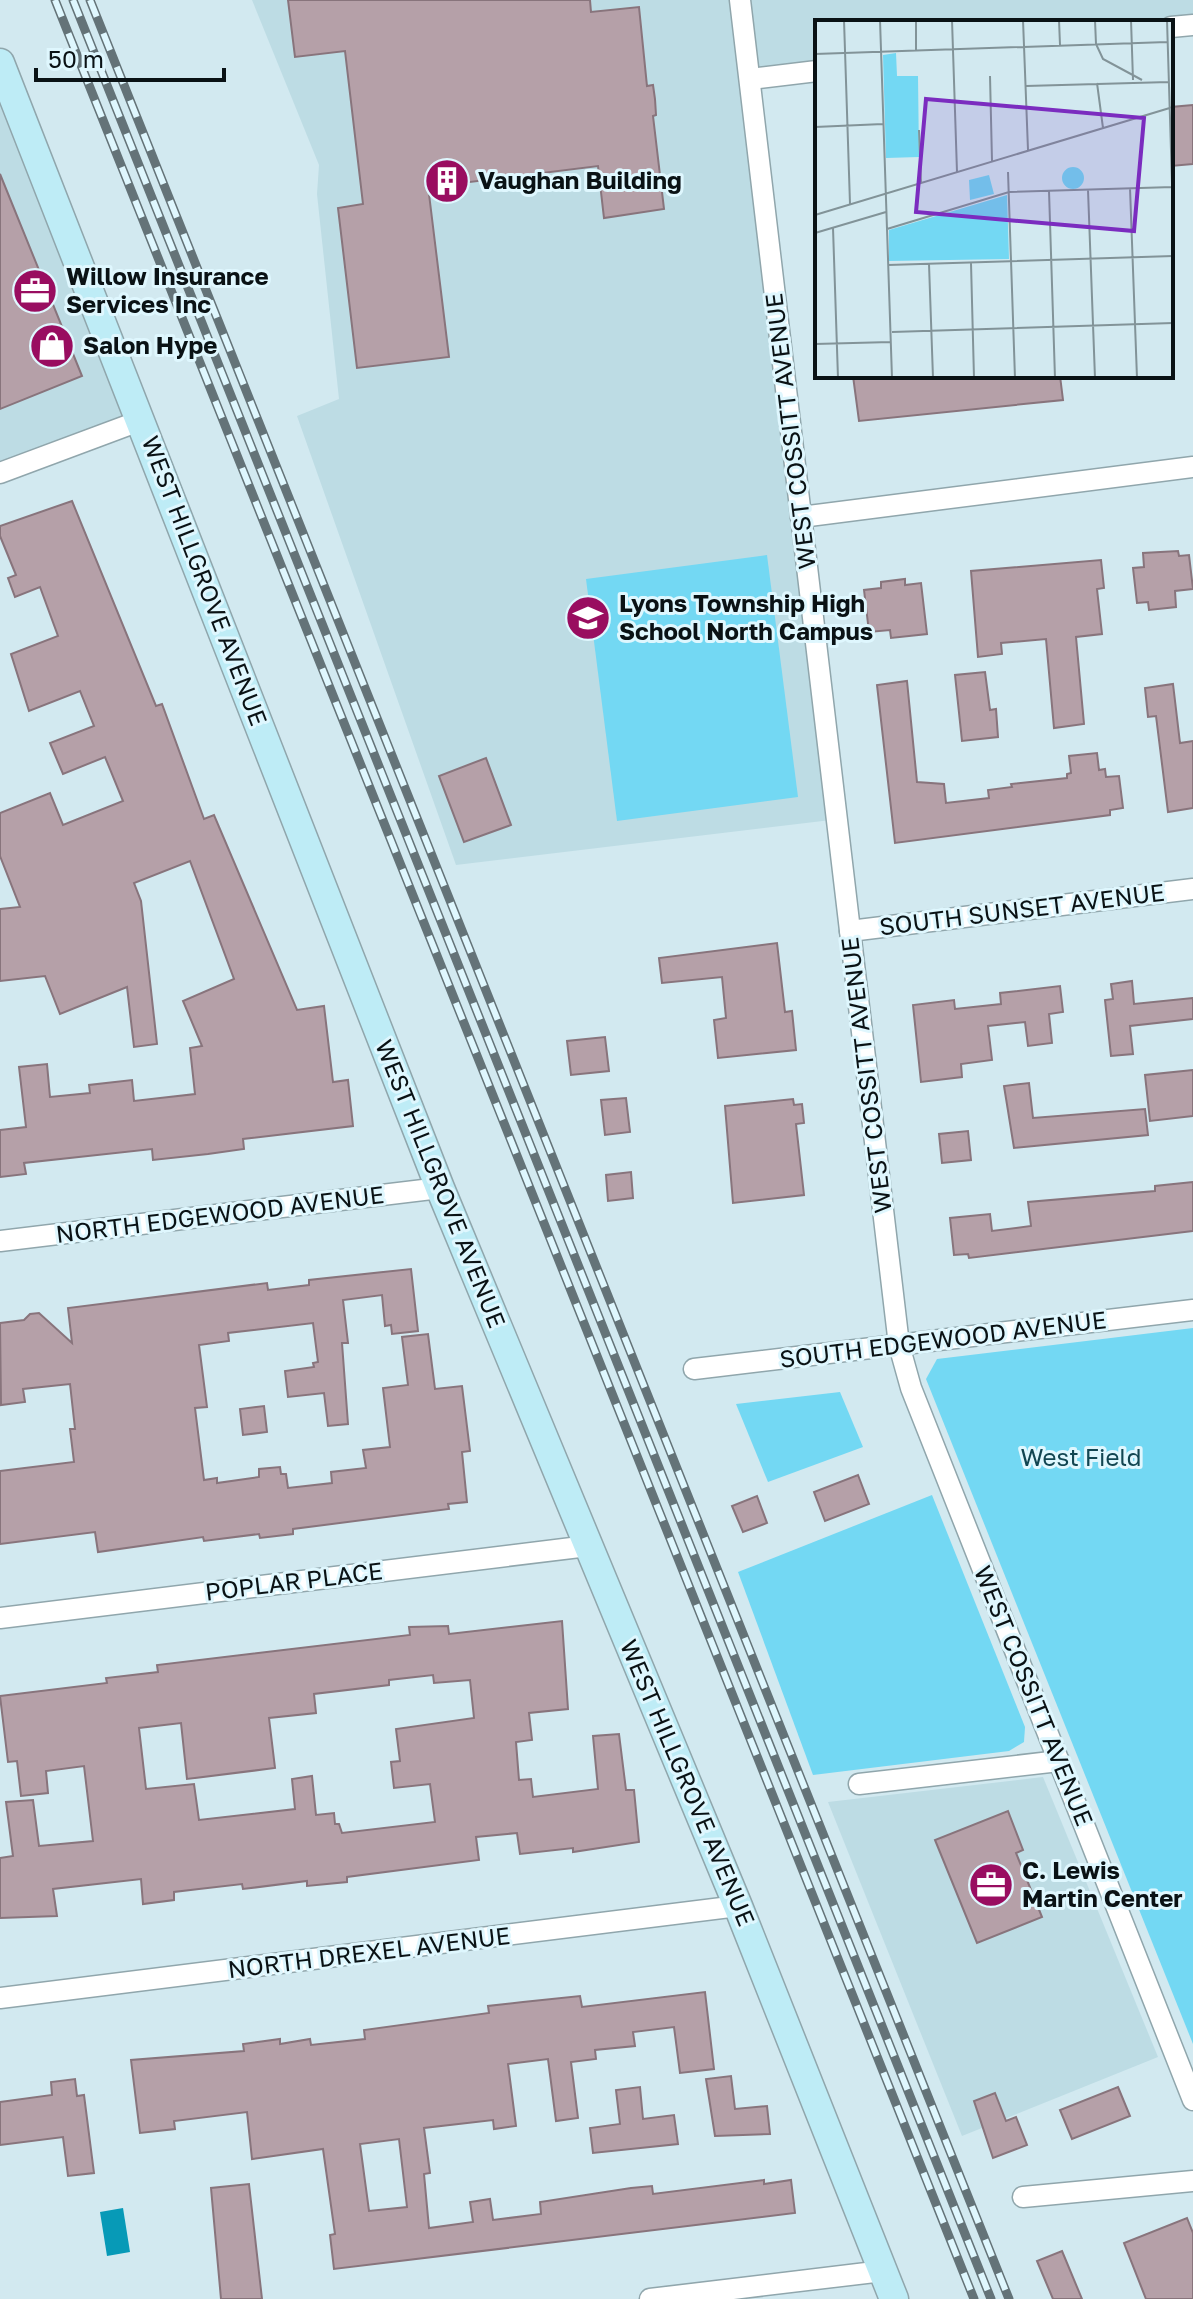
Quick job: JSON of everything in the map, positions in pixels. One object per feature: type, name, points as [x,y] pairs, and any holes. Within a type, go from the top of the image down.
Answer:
[{"type":"street","name":"WEST COSSITT AVENUE","points":[[740,0],[899,1345],[911,1388],[1193,2100]]},
{"type":"street","points":[[1173,27],[1193,25]]},
{"type":"street","name":"WEST HILLGROVE AVENUE","points":[[0,63],[440,1188],[738,1906],[894,2299]]},
{"type":"street","points":[[750,79],[815,71]]},
{"type":"street","points":[[0,473],[142,420]]},
{"type":"street","points":[[801,517],[1193,467]]},
{"type":"street","name":"SOUTH SUNSET AVENUE","points":[[850,931],[1193,889]]},
{"type":"street","name":"NORTH EDGEWOOD AVENUE","points":[[0,1241],[440,1188]]},
{"type":"street","name":"SOUTH EDGEWOOD AVENUE","points":[[694,1369],[1193,1310]]},
{"type":"street","name":"POPLAR PLACE","points":[[0,1618],[588,1546]]},
{"type":"street","points":[[859,1784],[1059,1761]]},
{"type":"street","name":"NORTH DREXEL AVENUE","points":[[0,1998],[738,1906]]},
{"type":"street","points":[[1023,2197],[1193,2181]]},
{"type":"street","points":[[650,2299],[883,2271]]},
{"type":"shaded area","name":"Lyons Township High School North Campus","points":[[252,0],[1193,0],[1193,17],[1168,20],[815,20],[815,65],[742,75],[831,820],[456,865],[297,416],[339,399],[317,194],[319,165]]},
{"type":"shaded area","points":[[0,76],[135,417],[0,467]]},
{"type":"shaded area","points":[[1043,1777],[1158,2057],[962,2136],[828,1802]]},
{"type":"shaded area","points":[[123,2208],[130,2252],[107,2256],[100,2212]]},
{"type":"green space","points":[[767,555],[798,797],[617,821],[586,579]]},
{"type":"green space","name":"West Field","points":[[1193,1328],[1193,2044],[926,1379],[937,1359]]},
{"type":"green space","points":[[840,1392],[863,1447],[768,1482],[736,1404]]},
{"type":"green space","points":[[932,1495],[1025,1727],[1024,1742],[1009,1751],[813,1775],[738,1572]]},
{"type":"building","name":"Vaughan Building","points":[[288,0],[590,0],[591,12],[639,7],[647,86],[653,85],[655,99],[656,115],[653,116],[664,209],[604,218],[598,166],[445,185],[446,192],[429,194],[449,357],[357,368],[338,208],[363,204],[345,51],[295,57]]},
{"type":"building","points":[[1193,105],[1193,164],[1173,166],[1173,107]]},
{"type":"building","points":[[0,174],[82,376],[0,409]]},
{"type":"building","points":[[853,378],[1060,378],[1063,400],[859,421]]},
{"type":"building","points":[[72,501],[156,706],[162,704],[204,819],[214,815],[297,1010],[324,1006],[333,1082],[348,1080],[353,1126],[243,1139],[244,1149],[208,1154],[153,1160],[152,1149],[24,1163],[26,1174],[0,1177],[0,1130],[26,1127],[19,1067],[47,1064],[50,1097],[90,1093],[89,1085],[132,1080],[134,1101],[195,1094],[190,1048],[202,1046],[183,1001],[234,979],[190,861],[134,883],[141,901],[157,1044],[134,1047],[127,987],[60,1014],[45,976],[0,981],[0,909],[20,907],[0,856],[0,813],[50,793],[63,825],[123,801],[105,757],[63,774],[50,743],[94,726],[80,691],[29,711],[11,654],[58,636],[40,587],[15,597],[8,578],[16,575],[0,536],[0,526]]},
{"type":"building","points":[[1178,551],[1179,556],[1189,555],[1193,589],[1175,591],[1176,607],[1149,610],[1148,602],[1137,603],[1133,568],[1144,567],[1143,553]]},
{"type":"building","points":[[1101,560],[1104,588],[1097,589],[1102,634],[1076,637],[1084,724],[1054,728],[1046,639],[1001,643],[1002,654],[978,657],[971,571]]},
{"type":"building","points":[[905,579],[905,585],[921,583],[927,634],[891,638],[890,630],[869,632],[864,590],[881,588],[881,582]]},
{"type":"building","points":[[985,672],[990,710],[996,709],[998,737],[962,741],[955,675]]},
{"type":"building","points":[[907,681],[917,782],[944,784],[946,803],[989,798],[988,790],[1012,787],[1011,784],[1067,778],[1067,774],[1071,773],[1069,756],[1097,753],[1099,770],[1105,769],[1106,777],[1119,776],[1123,808],[1110,810],[1110,815],[895,843],[877,685]]},
{"type":"building","points":[[1173,684],[1180,743],[1193,741],[1193,808],[1168,812],[1156,716],[1148,717],[1145,688]]},
{"type":"building","points":[[486,758],[511,825],[464,842],[439,776]]},
{"type":"building","points":[[777,943],[785,1012],[792,1011],[796,1050],[718,1058],[714,1020],[726,1018],[722,977],[662,983],[659,958]]},
{"type":"building","points":[[1132,981],[1134,1004],[1193,998],[1193,1019],[1130,1026],[1133,1054],[1111,1056],[1105,1000],[1113,999],[1111,984]]},
{"type":"building","points":[[1060,986],[1063,1012],[1049,1014],[1052,1043],[1028,1046],[1025,1022],[988,1026],[992,1060],[961,1064],[962,1077],[921,1082],[913,1005],[954,1000],[955,1009],[1001,1004],[1000,993]]},
{"type":"building","points":[[605,1037],[609,1071],[571,1075],[567,1041]]},
{"type":"building","points":[[1193,1070],[1193,1116],[1150,1121],[1145,1075]]},
{"type":"building","points":[[1029,1083],[1033,1118],[1145,1109],[1148,1135],[1014,1148],[1004,1086]]},
{"type":"building","points":[[626,1098],[630,1132],[605,1135],[601,1100]]},
{"type":"building","points":[[793,1099],[794,1105],[802,1104],[804,1123],[796,1124],[804,1195],[733,1203],[725,1106]]},
{"type":"building","points":[[968,1131],[971,1160],[942,1163],[939,1134]]},
{"type":"building","points":[[631,1172],[633,1198],[608,1201],[606,1175]]},
{"type":"building","points":[[1193,1182],[1193,1231],[969,1258],[968,1254],[954,1255],[950,1218],[990,1214],[992,1231],[1031,1226],[1028,1202],[1155,1191],[1155,1186]]},
{"type":"building","points":[[411,1269],[418,1331],[392,1334],[391,1325],[385,1326],[382,1295],[343,1300],[348,1343],[342,1343],[348,1424],[328,1426],[324,1393],[288,1397],[285,1371],[314,1367],[313,1363],[318,1362],[313,1323],[228,1333],[229,1341],[199,1345],[207,1407],[195,1408],[204,1480],[217,1478],[217,1483],[259,1477],[259,1469],[280,1467],[281,1474],[286,1474],[288,1488],[332,1483],[331,1472],[366,1468],[363,1450],[390,1447],[383,1388],[408,1385],[402,1337],[428,1334],[435,1389],[462,1386],[470,1451],[462,1452],[467,1502],[448,1504],[449,1509],[293,1529],[293,1534],[260,1538],[259,1534],[204,1541],[203,1537],[98,1552],[95,1532],[0,1544],[0,1471],[74,1462],[70,1429],[75,1429],[70,1384],[23,1389],[25,1402],[1,1405],[0,1323],[24,1320],[30,1314],[39,1313],[72,1343],[68,1308],[267,1283],[268,1290],[309,1285],[309,1280]]},
{"type":"building","points":[[264,1406],[267,1432],[243,1435],[240,1409]]},
{"type":"building","points":[[858,1475],[869,1504],[825,1521],[814,1492]]},
{"type":"building","points":[[757,1496],[767,1523],[743,1532],[732,1506]]},
{"type":"building","points":[[562,1621],[568,1709],[529,1713],[532,1740],[516,1742],[519,1780],[531,1779],[533,1797],[598,1789],[593,1736],[619,1734],[626,1790],[634,1790],[639,1842],[573,1852],[573,1848],[520,1854],[517,1833],[476,1837],[479,1860],[347,1877],[347,1882],[307,1886],[307,1881],[243,1889],[242,1884],[174,1892],[174,1900],[143,1904],[141,1879],[53,1889],[57,1916],[0,1918],[0,1858],[13,1856],[6,1802],[33,1800],[39,1846],[93,1841],[84,1766],[46,1771],[48,1793],[21,1796],[17,1761],[8,1762],[0,1696],[107,1683],[106,1678],[158,1672],[157,1665],[410,1635],[409,1627],[448,1626],[449,1634]],"holes":[[[433,1675],[434,1683],[470,1680],[474,1718],[396,1729],[400,1761],[391,1762],[394,1788],[430,1784],[435,1822],[342,1833],[339,1824],[335,1824],[334,1813],[316,1815],[312,1776],[292,1779],[295,1809],[199,1820],[194,1784],[146,1789],[139,1728],[181,1723],[187,1779],[275,1768],[269,1718],[316,1713],[314,1694],[389,1685],[389,1680]]]},
{"type":"building","name":"C. Lewis Martin Center","points":[[1008,1811],[1023,1850],[1016,1853],[1042,1917],[977,1943],[935,1840]]},
{"type":"building","points":[[705,1992],[714,2069],[680,2073],[674,2027],[633,2032],[635,2046],[595,2050],[596,2059],[571,2062],[578,2118],[556,2121],[548,2059],[508,2064],[516,2126],[494,2129],[493,2120],[424,2128],[430,2173],[424,2174],[429,2228],[473,2222],[470,2202],[490,2199],[493,2220],[541,2214],[540,2202],[631,2188],[652,2186],[653,2194],[764,2180],[764,2184],[791,2180],[795,2213],[334,2269],[330,2235],[335,2234],[323,2149],[252,2159],[247,2112],[174,2121],[175,2129],[140,2133],[131,2060],[244,2051],[243,2044],[280,2039],[280,2044],[310,2039],[311,2045],[365,2039],[364,2030],[489,2013],[488,2006],[580,1996],[582,2007]],"holes":[[[399,2139],[407,2207],[369,2211],[360,2144]]]},
{"type":"building","points":[[731,2076],[735,2109],[767,2106],[770,2134],[715,2136],[706,2079]]},
{"type":"building","points":[[75,2079],[77,2096],[84,2095],[94,2173],[68,2176],[63,2137],[0,2145],[0,2102],[52,2095],[51,2082]]},
{"type":"building","points":[[640,2087],[643,2119],[674,2115],[678,2144],[593,2153],[590,2128],[620,2124],[616,2090]]},
{"type":"building","points":[[1118,2087],[1130,2116],[1072,2139],[1060,2110]]},
{"type":"building","points":[[995,2093],[1006,2121],[1016,2117],[1027,2145],[993,2158],[974,2101]]},
{"type":"building","points":[[249,2184],[262,2299],[221,2299],[211,2188]]},
{"type":"building","points":[[1187,2218],[1193,2233],[1193,2299],[1146,2299],[1124,2243]]},
{"type":"building","points":[[1062,2251],[1082,2299],[1053,2299],[1037,2261]]},
{"type":"railway","points":[[55,0],[974,2299]]},
{"type":"railway","points":[[73,0],[991,2299]]},
{"type":"railway","points":[[90,0],[1009,2299]]},
{"type":"place","name":"Vaughan Building","points":[[447,181]]},
{"type":"place","name":"Willow Insurance Services Inc","points":[[35,291]]},
{"type":"place","name":"Salon Hype","points":[[52,346]]},
{"type":"place","name":"Lyons Township High School North Campus","points":[[588,618]]},
{"type":"place","name":"C. Lewis Martin Center","points":[[991,1885]]}]
